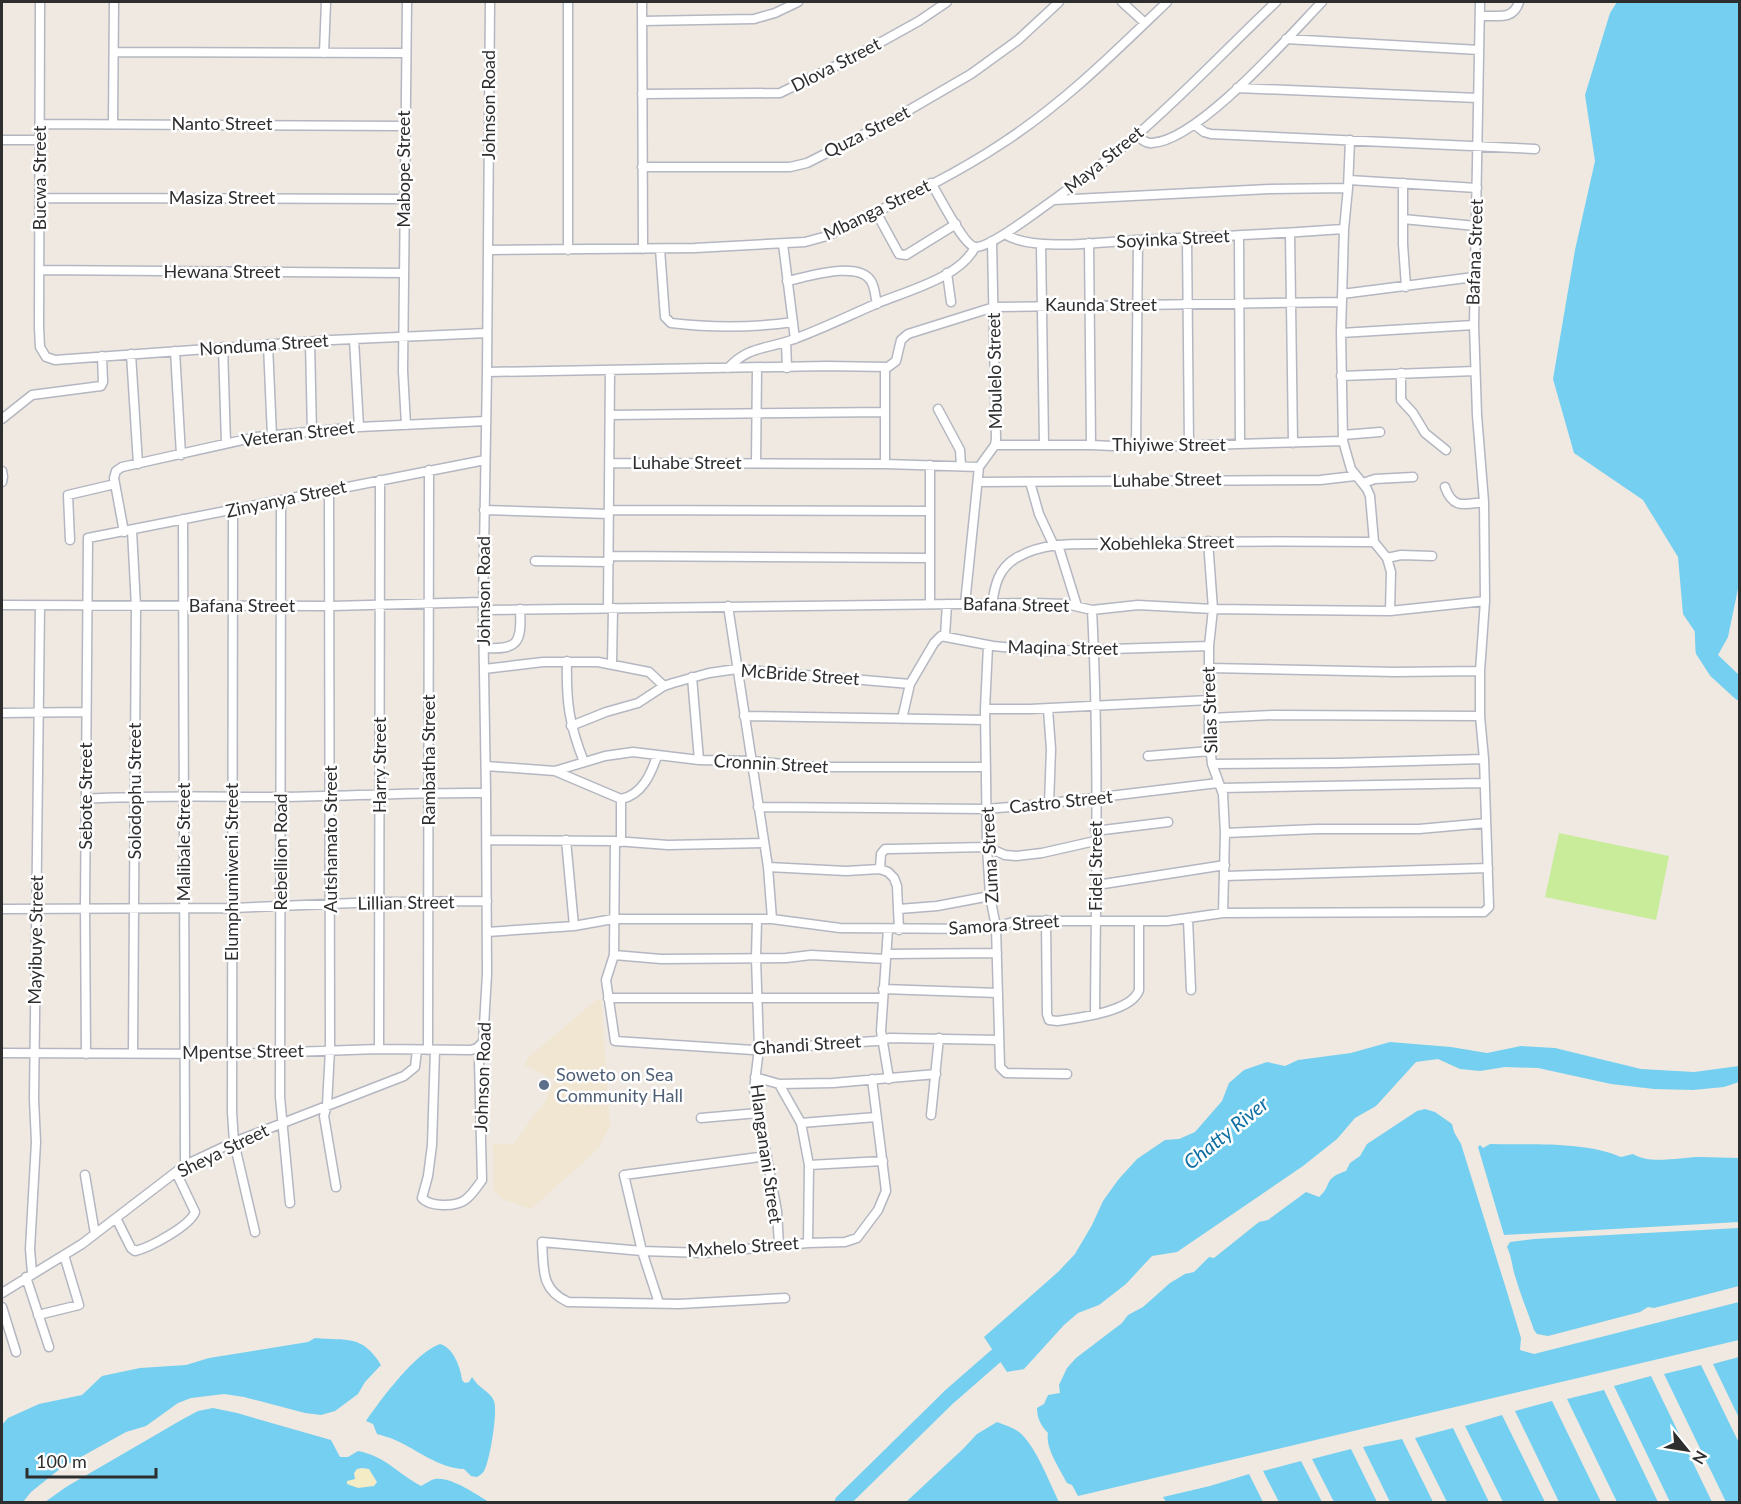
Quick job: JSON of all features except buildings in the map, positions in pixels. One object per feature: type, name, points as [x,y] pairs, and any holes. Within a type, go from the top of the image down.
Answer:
[{"type":"street","name":"Bucwa Street","points":[[40,2],[39,338],[43,354]]},
{"type":"street","points":[[113,124],[114,2]]},
{"type":"street","points":[[324,53],[326,2]]},
{"type":"street","name":"Mabope Street","points":[[406,425],[403,387],[407,2]]},
{"type":"street","name":"Johnson Road","points":[[482,1180],[479,1061],[483,1042],[487,981],[483,606],[488,333],[490,2]]},
{"type":"street","points":[[568,2],[568,250]]},
{"type":"street","points":[[642,2],[643,249]]},
{"type":"street","points":[[642,21],[754,19],[775,13],[798,2]]},
{"type":"street","name":"Dlova Street","points":[[642,94],[780,93],[856,56],[947,2]]},
{"type":"street","name":"Quza Street","points":[[642,167],[790,167],[807,163],[892,120],[971,74],[1018,39],[1059,2]]},
{"type":"street","points":[[1122,2],[1145,23]]},
{"type":"street","name":"Mbanga Street","points":[[488,250],[660,249],[783,244],[818,239],[876,212],[1000,146],[1089,76],[1167,2]]},
{"type":"street","name":"Maya Street","points":[[975,247],[1005,234],[1054,200],[1137,135],[1275,2]]},
{"type":"street","points":[[1137,135],[1146,142],[1155,143],[1177,136],[1195,125],[1237,88],[1322,2]]},
{"type":"street","name":"Bafana Street","points":[[2,605],[135,607],[430,603],[520,609],[1054,603],[1092,610],[1138,605],[1213,609],[1390,611],[1485,601],[1484,502],[1474,326],[1480,2]]},
{"type":"street","points":[[1480,16],[1512,14],[1519,2]]},
{"type":"street","points":[[1286,39],[1479,50]]},
{"type":"street","points":[[114,52],[405,53]]},
{"type":"street","points":[[1237,88],[1478,98]]},
{"type":"street","name":"Nanto Street","points":[[40,124],[404,126]]},
{"type":"street","points":[[1195,125],[1211,134],[1534,149]]},
{"type":"street","points":[[2,140],[39,140]]},
{"type":"street","points":[[1350,140],[1344,229],[1341,333],[1343,438],[1347,460],[1355,476],[1363,483],[1370,496],[1374,542],[1387,558],[1391,572],[1390,611]]},
{"type":"street","points":[[728,368],[743,354],[795,339],[947,273],[968,259],[975,247],[965,240],[931,183]]},
{"type":"street","points":[[1054,200],[1348,184],[1403,183],[1477,188]]},
{"type":"street","points":[[1403,183],[1406,286]]},
{"type":"street","name":"Masiza Street","points":[[40,198],[404,199]]},
{"type":"street","points":[[876,212],[899,254],[906,255],[956,224]]},
{"type":"street","points":[[1403,219],[1476,226]]},
{"type":"street","name":"Soyinka Street","points":[[1005,234],[1013,239],[1041,244],[1186,239],[1344,229]]},
{"type":"street","points":[[1290,233],[1293,443]]},
{"type":"street","points":[[1239,236],[1240,444]]},
{"type":"street","points":[[1186,239],[1189,446]]},
{"type":"street","points":[[1136,447],[1138,240]]},
{"type":"street","name":"Mbulelo Street","points":[[979,467],[995,445],[996,434],[992,241]]},
{"type":"street","points":[[1089,243],[1090,445]]},
{"type":"street","points":[[783,244],[795,339]]},
{"type":"street","points":[[1041,244],[1044,444]]},
{"type":"street","points":[[660,249],[665,317],[671,323],[712,328],[765,326],[793,322]]},
{"type":"street","name":"Hewana Street","points":[[40,270],[404,273]]},
{"type":"street","points":[[787,281],[843,270],[858,270],[871,280],[877,304]]},
{"type":"street","points":[[947,273],[951,302]]},
{"type":"street","name":"Kaunda Street","points":[[885,367],[891,366],[896,361],[901,340],[908,334],[994,307],[1290,303],[1342,298],[1474,277]]},
{"type":"street","points":[[1341,333],[1474,326]]},
{"type":"street","name":"Nonduma Street","points":[[43,354],[55,360],[223,347],[488,333]]},
{"type":"street","points":[[354,339],[359,427]]},
{"type":"street","points":[[310,342],[312,433]]},
{"type":"street","points":[[786,342],[787,368]]},
{"type":"street","points":[[268,345],[272,436]]},
{"type":"street","points":[[223,347],[226,443]]},
{"type":"street","points":[[174,351],[181,455]]},
{"type":"street","points":[[131,354],[138,464]]},
{"type":"street","points":[[2,419],[32,395],[101,386],[103,382],[102,356]]},
{"type":"street","points":[[487,372],[885,367],[885,464]]},
{"type":"street","points":[[756,463],[758,368]]},
{"type":"street","points":[[610,370],[609,559],[612,664]]},
{"type":"street","points":[[1341,376],[1475,370]]},
{"type":"street","points":[[1401,373],[1401,400],[1413,413],[1425,433],[1446,450]]},
{"type":"street","points":[[938,409],[960,450],[961,466]]},
{"type":"street","points":[[610,415],[885,412]]},
{"type":"street","name":"Veteran Street","points":[[115,473],[123,467],[226,443],[272,436],[359,427],[486,422]]},
{"type":"street","name":"Thiyiwe Street","points":[[995,445],[1136,447],[1293,443],[1380,432]]},
{"type":"street","name":"Zinyanya Street","points":[[88,538],[485,460]]},
{"type":"street","name":"Luhabe Street","points":[[610,463],[885,464],[979,467]]},
{"type":"street","points":[[930,465],[930,604]]},
{"type":"street","points":[[965,604],[979,467]]},
{"type":"street","name":"Rambatha Street","points":[[429,470],[428,792],[432,1145],[422,1198],[427,1203],[434,1204],[460,1203],[482,1180]]},
{"type":"street","points":[[2,471],[2,482]]},
{"type":"street","name":"Solodophu Street","points":[[115,473],[115,484],[128,531],[135,607],[136,796],[133,1053]]},
{"type":"street","name":"Luhabe Street","points":[[978,482],[1320,480],[1355,476]]},
{"type":"street","points":[[1363,483],[1375,479],[1413,477]]},
{"type":"street","name":"Harry Street","points":[[379,1049],[380,480]]},
{"type":"street","points":[[1030,482],[1040,514],[1056,545],[1077,606]]},
{"type":"street","points":[[70,540],[68,495],[115,484]]},
{"type":"street","points":[[1446,487],[1448,495],[1455,503],[1484,502]]},
{"type":"street","name":"Autshamato Street","points":[[329,490],[330,1050],[327,1105],[324,1116],[336,1187]]},
{"type":"street","name":"Rebellion Road","points":[[281,500],[280,1102],[290,1203]]},
{"type":"street","name":"Elumphumiweni Street","points":[[233,510],[232,1112],[234,1142],[255,1232]]},
{"type":"street","points":[[484,510],[930,511]]},
{"type":"street","name":"Malibale Street","points":[[183,519],[185,1165]]},
{"type":"street","name":"Sebote Street","points":[[86,1054],[88,538]]},
{"type":"street","name":"Xobehleka Street","points":[[992,604],[995,584],[1004,568],[1026,553],[1056,545],[1208,541],[1374,542]]},
{"type":"street","name":"Silas Street","points":[[1208,541],[1213,609],[1209,646],[1210,751],[1212,764],[1223,794],[1225,833],[1223,913]]},
{"type":"street","points":[[1387,558],[1401,555],[1432,556]]},
{"type":"street","points":[[535,561],[930,558]]},
{"type":"street","points":[[1225,876],[1488,868],[1480,716],[1480,671],[1485,601]]},
{"type":"street","points":[[902,719],[910,684],[936,639],[945,636],[947,604]]},
{"type":"street","name":"Mayibuye Street","points":[[40,606],[34,1053],[36,1142],[29,1275],[48,1347]]},
{"type":"street","points":[[729,606],[768,867],[772,919]]},
{"type":"street","points":[[484,648],[506,649],[517,640],[521,629],[520,609]]},
{"type":"street","name":"Fidel Street","points":[[1092,610],[1096,706],[1095,1014]]},
{"type":"street","name":"Maqina Street","points":[[945,636],[988,646],[1045,651],[1209,646]]},
{"type":"street","name":"Zuma Street","points":[[988,646],[985,709],[987,847],[990,896],[996,927],[1000,1067],[1006,1073],[1066,1074]]},
{"type":"street","points":[[567,661],[567,692],[571,726],[584,762]]},
{"type":"street","points":[[484,669],[585,661],[649,672],[664,686]]},
{"type":"street","points":[[1209,668],[1395,672],[1480,671]]},
{"type":"street","name":"McBride Street","points":[[571,726],[606,712],[638,703],[664,686],[692,677],[737,669],[910,684]]},
{"type":"street","points":[[692,677],[699,760]]},
{"type":"street","points":[[985,709],[1149,705],[1210,700]]},
{"type":"street","points":[[1048,709],[1051,749],[1049,804]]},
{"type":"street","points":[[2,713],[86,712]]},
{"type":"street","points":[[744,716],[985,720]]},
{"type":"street","points":[[1210,717],[1480,716]]},
{"type":"street","points":[[1148,756],[1210,751]]},
{"type":"street","name":"Cronnin Street","points":[[555,771],[584,762],[629,753],[817,767],[986,767]]},
{"type":"street","points":[[486,766],[555,771],[621,799],[626,798],[645,783],[651,775],[657,756]]},
{"type":"street","points":[[1212,764],[1338,764],[1484,759]]},
{"type":"street","name":"Castro Street","points":[[758,807],[987,809],[1220,786],[1485,783]]},
{"type":"street","points":[[86,799],[136,796],[282,797],[428,792],[486,793]]},
{"type":"street","points":[[621,799],[613,919],[614,954],[606,977],[608,998],[757,998],[883,993],[998,993]]},
{"type":"street","points":[[1095,831],[1168,822]]},
{"type":"street","points":[[1225,833],[1317,829],[1419,829],[1486,823]]},
{"type":"street","points":[[487,840],[618,841],[668,845],[764,843]]},
{"type":"street","points":[[566,840],[574,926]]},
{"type":"street","points":[[880,869],[881,854],[885,849],[987,847],[1005,855],[1016,856],[1042,853],[1095,841]]},
{"type":"street","points":[[1097,885],[1225,865]]},
{"type":"street","points":[[768,867],[846,871],[880,869],[891,874],[896,881],[899,930]]},
{"type":"street","name":"Samora Street","points":[[487,932],[574,926],[613,919],[772,919],[840,928],[899,930],[986,929],[1011,922],[1046,920],[1139,922],[1188,919],[1223,913],[1487,911],[1489,907],[1488,868]]},
{"type":"street","points":[[899,909],[944,905],[990,896]]},
{"type":"street","name":"Lillian Street","points":[[2,909],[232,908],[380,902],[487,901]]},
{"type":"street","name":"Hlanganani Street","points":[[758,919],[756,958],[759,1048],[754,1090],[777,1215],[779,1245]]},
{"type":"street","points":[[1188,919],[1191,990]]},
{"type":"street","points":[[1046,920],[1048,1017],[1052,1021],[1118,1008],[1138,994],[1139,922]]},
{"type":"street","points":[[888,929],[882,1040],[889,1079]]},
{"type":"street","points":[[614,954],[655,959],[997,953]]},
{"type":"street","name":"Ghandi Street","points":[[608,998],[615,1041],[749,1050],[882,1040],[939,1038],[998,1040]]},
{"type":"street","points":[[931,1115],[939,1038]]},
{"type":"street","name":"Mpentse Street","points":[[2,1053],[471,1050],[483,1042]]},
{"type":"street","name":"Sheya Street","points":[[2,1293],[95,1234],[185,1165],[283,1122],[408,1074],[416,1062],[417,1050]]},
{"type":"street","points":[[755,1077],[779,1084],[833,1083],[936,1074]]},
{"type":"street","name":"Mxhelo Street","points":[[659,1303],[579,1304],[559,1298],[545,1280],[542,1242],[642,1251],[705,1253],[808,1242],[845,1242],[857,1238],[878,1210],[886,1185],[872,1079]]},
{"type":"street","points":[[779,1084],[801,1123],[809,1165],[808,1242]]},
{"type":"street","points":[[701,1118],[758,1113]]},
{"type":"street","points":[[801,1123],[876,1117]]},
{"type":"street","points":[[767,1156],[624,1176],[642,1251],[659,1303],[785,1298]]},
{"type":"street","points":[[809,1165],[883,1161]]},
{"type":"street","points":[[116,1218],[131,1248],[135,1251],[184,1225],[193,1218],[195,1212],[176,1172]]},
{"type":"street","points":[[85,1175],[95,1234]]},
{"type":"street","points":[[38,1315],[80,1305],[64,1255]]},
{"type":"street","points":[[2,1307],[16,1352]]},
{"type":"shaded area","points":[[596,1000],[601,1000],[610,1126],[598,1149],[531,1209],[502,1199],[494,1190],[493,1144],[514,1144],[536,1112],[542,1108],[555,1080],[524,1065],[529,1057]]},
{"type":"sand","points":[[357,1468],[369,1469],[377,1483],[374,1486],[358,1488],[346,1485],[347,1481],[355,1478],[354,1473]]},
{"type":"green space","points":[[1559,833],[1669,856],[1656,920],[1545,897]]},
{"type":"water","points":[[1617,2],[1739,2],[1740,579],[1728,637],[1718,655],[1739,675],[1739,697],[1683,614],[1678,557],[1643,500],[1574,453],[1553,379],[1575,250],[1595,161],[1585,95],[1610,13]]},
{"type":"water","points":[[1390,1042],[1451,1047],[1487,1053],[1521,1046],[1555,1048],[1641,1069],[1694,1072],[1739,1066],[1739,1082],[1724,1087],[1693,1090],[1654,1089],[1611,1084],[1538,1068],[1505,1067],[1480,1071],[1460,1069],[1438,1059],[1416,1062],[1376,1106],[1355,1118],[1337,1139],[1303,1166],[1177,1252],[1152,1256],[1126,1284],[1099,1305],[1078,1313],[1064,1325],[1024,1369],[1007,1372],[984,1337],[1058,1272],[1075,1254],[1103,1201],[1137,1159],[1165,1140],[1179,1139],[1195,1132],[1222,1101],[1229,1083],[1244,1070],[1267,1062],[1285,1066],[1298,1060],[1351,1053]]},
{"type":"water","points":[[1425,1109],[1435,1112],[1452,1124],[1461,1144],[1521,1338],[1520,1350],[1534,1354],[1739,1302],[1739,1340],[1078,1496],[1072,1485],[1067,1483],[1054,1458],[1049,1445],[1048,1433],[1043,1428],[1037,1412],[1037,1408],[1044,1404],[1048,1395],[1060,1393],[1059,1385],[1067,1368],[1076,1358],[1122,1323],[1128,1315],[1143,1307],[1170,1283],[1185,1274],[1194,1272],[1209,1257],[1214,1258],[1259,1222],[1268,1220],[1306,1192],[1319,1197],[1334,1177],[1346,1171],[1350,1163],[1360,1156],[1367,1144],[1417,1111]]},
{"type":"water","points":[[1490,1144],[1574,1146],[1591,1148],[1621,1157],[1633,1154],[1656,1160],[1700,1157],[1739,1158],[1739,1222],[1504,1235],[1478,1147],[1480,1145],[1483,1148]]},
{"type":"water","points":[[1739,1228],[1739,1286],[1654,1308],[1648,1307],[1640,1312],[1548,1336],[1537,1334],[1534,1330],[1507,1247],[1510,1242],[1534,1239]]},
{"type":"water","points":[[315,1338],[353,1341],[367,1348],[381,1365],[365,1382],[358,1394],[335,1411],[321,1415],[305,1413],[224,1394],[191,1398],[178,1403],[146,1426],[126,1432],[61,1468],[31,1492],[23,1502],[2,1502],[2,1425],[8,1418],[39,1404],[82,1395],[102,1376],[140,1368],[186,1365],[209,1358],[308,1342]]},
{"type":"water","points":[[440,1344],[449,1349],[458,1364],[462,1380],[465,1383],[469,1382],[472,1377],[494,1401],[494,1425],[489,1457],[484,1471],[477,1477],[471,1476],[464,1469],[446,1466],[395,1440],[377,1434],[373,1424],[366,1421],[410,1366],[420,1356]]},
{"type":"water","points":[[1740,1357],[1739,1418],[1713,1364]]},
{"type":"water","points":[[1701,1365],[1739,1443],[1739,1502],[1726,1502],[1664,1374]]},
{"type":"water","points":[[1651,1376],[1712,1502],[1670,1502],[1614,1386]]},
{"type":"water","points":[[1604,1390],[1658,1502],[1617,1502],[1567,1399]]},
{"type":"water","points":[[1552,1401],[1601,1502],[1559,1502],[1515,1411]]},
{"type":"water","points":[[213,1408],[237,1413],[331,1440],[340,1457],[348,1457],[358,1451],[367,1453],[421,1486],[435,1479],[448,1480],[463,1486],[489,1502],[45,1502],[66,1487],[198,1411]],"holes":[[[357,1469],[369,1469],[377,1482],[374,1486],[358,1488],[347,1484],[347,1481],[355,1479],[354,1473]]]},
{"type":"water","points":[[1502,1415],[1545,1502],[1503,1502],[1465,1426]]},
{"type":"water","points":[[997,1422],[1016,1430],[1025,1438],[1059,1502],[906,1502],[977,1434]]},
{"type":"water","points":[[1453,1428],[1489,1502],[1447,1502],[1415,1438]]},
{"type":"water","points":[[1402,1439],[1433,1502],[1390,1502],[1363,1447]]},
{"type":"water","points":[[1351,1449],[1377,1502],[1334,1502],[1312,1459]]},
{"type":"water","points":[[1301,1461],[1322,1502],[1279,1502],[1263,1471]]},
{"type":"water","points":[[1249,1474],[1263,1502],[1166,1502],[1163,1497],[1210,1486]]},
{"type":"waterway","name":"Chatty River","points":[[1702,624],[1703,651],[1716,671],[1740,693]]},
{"type":"waterway","name":"Chatty River","points":[[842,1502],[949,1397],[1012,1342]]},
{"type":"place","name":"Soweto on Sea Community Hall","points":[[544,1085]]}]
